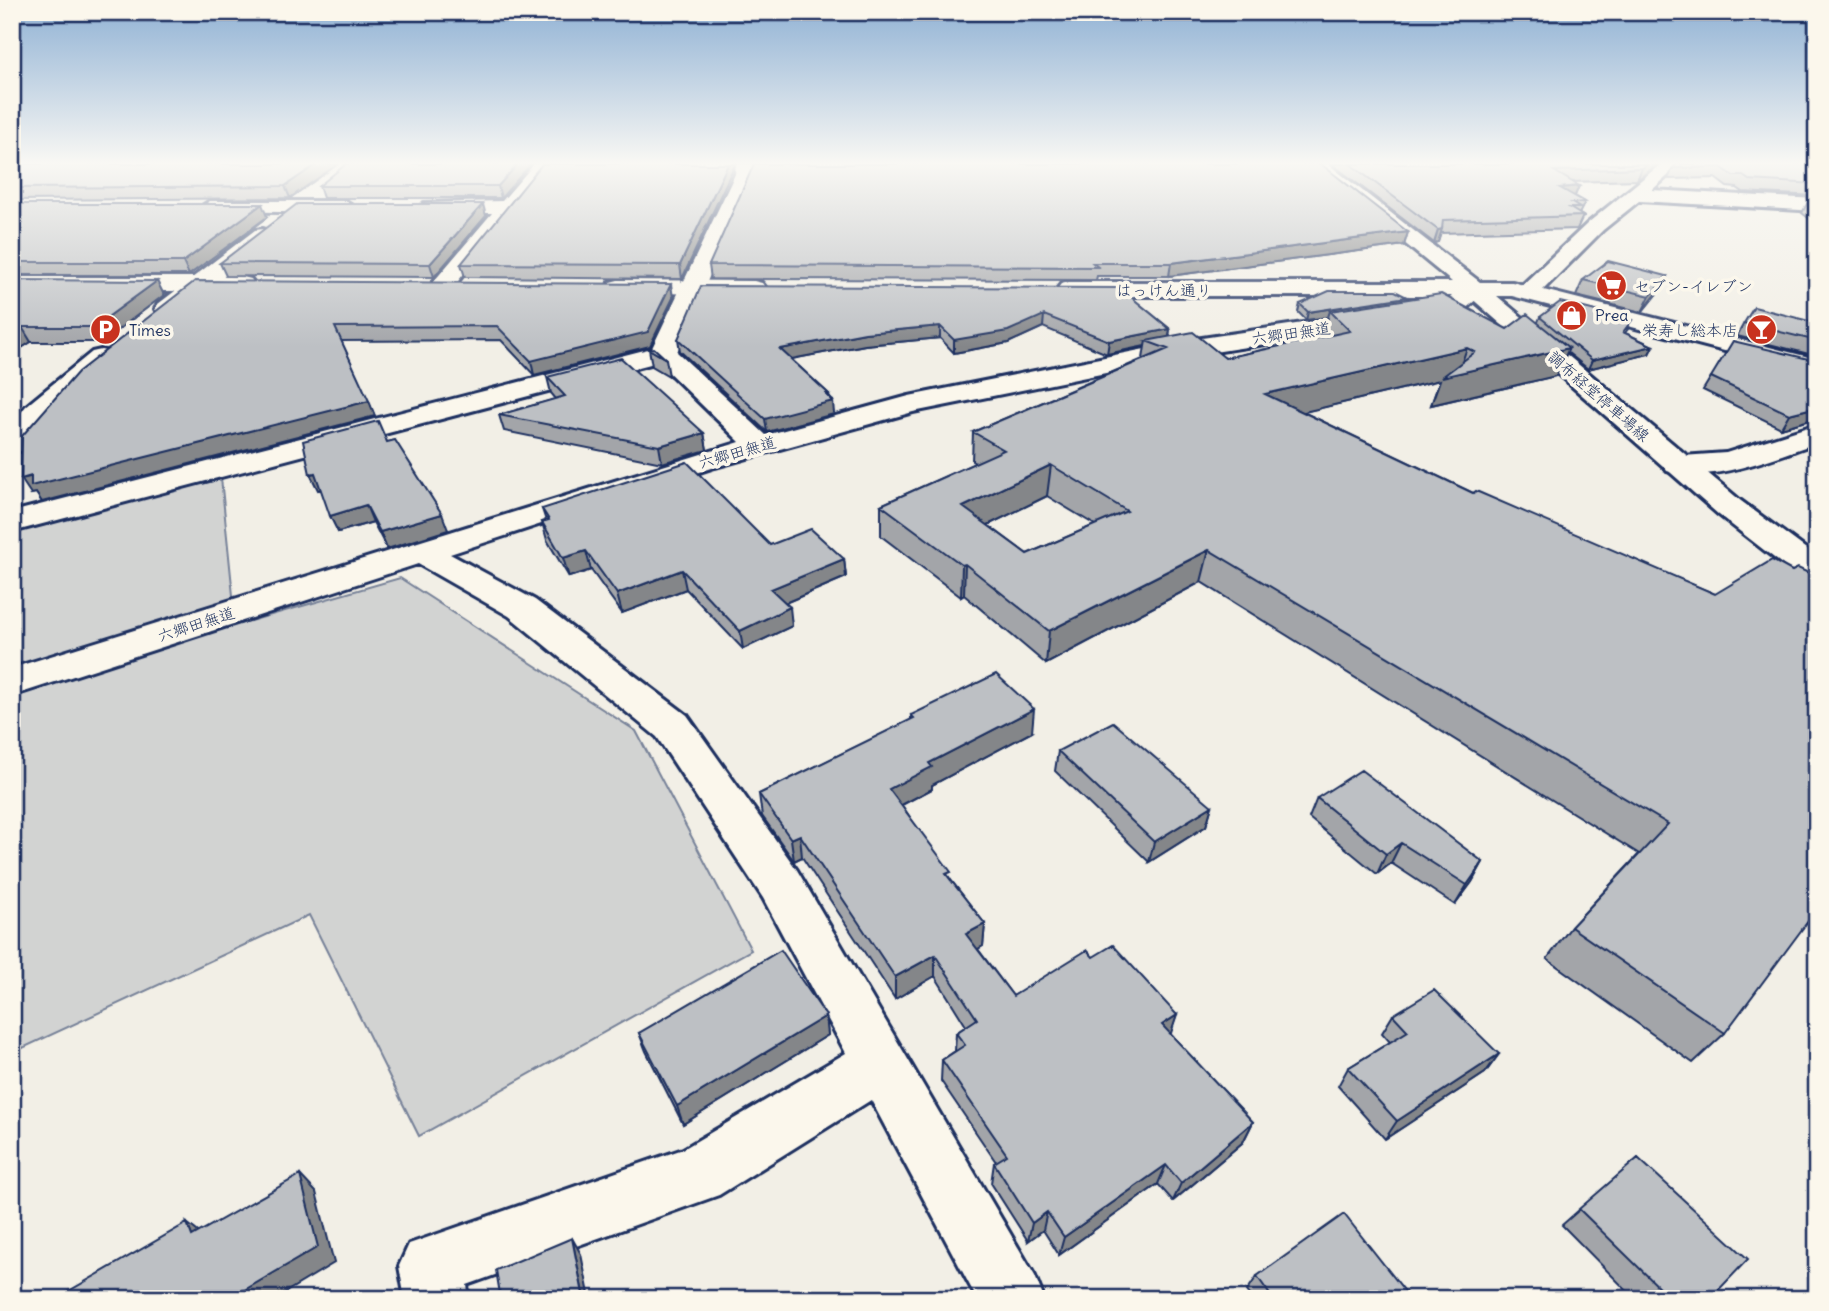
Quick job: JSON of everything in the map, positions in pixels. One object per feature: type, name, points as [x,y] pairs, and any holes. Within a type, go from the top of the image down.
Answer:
[{"type":"street","points":[[12,443],[36,412],[274,225]]},
{"type":"street","points":[[442,286],[491,225]]},
{"type":"street","points":[[663,353],[720,225]]},
{"type":"street","name":"調布経堂停車場線","points":[[1384,225],[1464,299],[1817,574]]},
{"type":"street","points":[[1528,292],[1597,225]]},
{"type":"street","points":[[12,284],[261,284]]},
{"type":"street","points":[[415,285],[469,286]]},
{"type":"street","points":[[594,287],[775,288]]},
{"type":"street","name":"はっけん通り","points":[[1046,289],[1464,299]]},
{"type":"street","points":[[1464,299],[1528,292],[1817,367]]},
{"type":"street","name":"六郷田無道","points":[[12,682],[760,445],[909,404],[1109,363],[1464,299]]},
{"type":"street","points":[[663,353],[760,445]]},
{"type":"street","points":[[12,522],[663,353]]},
{"type":"street","points":[[1678,464],[1729,462],[1817,433]]},
{"type":"street","points":[[421,552],[522,608],[672,726],[780,884],[1013,1299]]},
{"type":"street","points":[[437,1299],[431,1266],[698,1174],[879,1064]]},
{"type":"shaded area","points":[[221,478],[236,625],[400,578],[636,731],[751,950],[419,1136],[309,915],[12,1053],[12,527]]},
{"type":"building","points":[[12,225],[233,225],[183,262],[12,262]]},
{"type":"building","points":[[269,225],[464,225],[430,264],[220,263]]},
{"type":"building","points":[[492,225],[699,225],[680,265],[461,264]]},
{"type":"building","points":[[727,225],[1399,225],[1408,232],[1171,263],[1093,263],[1098,267],[709,265]]},
{"type":"building","points":[[1432,225],[1442,225],[1442,229],[1438,230]]},
{"type":"building","points":[[1608,261],[1667,276],[1650,296],[1583,280]]},
{"type":"building","points":[[12,280],[157,281],[94,327],[22,327],[12,334]]},
{"type":"building","points":[[195,281],[671,284],[648,332],[531,361],[497,326],[335,327],[369,401],[31,486],[31,476],[21,479],[22,436],[78,372]]},
{"type":"building","points":[[701,286],[1120,288],[1170,329],[1109,341],[1044,315],[1008,331],[954,340],[940,326],[865,333],[780,349],[829,394],[826,394],[833,401],[765,419],[678,339]]},
{"type":"building","points":[[1329,291],[1395,291],[1407,297],[1308,312],[1300,304]]},
{"type":"building","points":[[1441,294],[1507,329],[1527,314],[1569,348],[1442,377],[1475,352],[1467,348],[1265,394],[1473,493],[1476,491],[1715,594],[1772,560],[1792,571],[1798,568],[1817,577],[1817,909],[1725,1033],[1571,927],[1668,824],[1209,550],[1049,631],[965,564],[962,565],[881,505],[1004,450],[973,432],[1168,349],[1146,341],[1193,332],[1225,358],[1350,331],[1330,311]],"holes":[[[1051,465],[1127,511],[1027,554],[963,507]]]},
{"type":"building","points":[[1560,302],[1632,320],[1623,332],[1653,346],[1592,360],[1540,317]]},
{"type":"building","points":[[1754,307],[1817,323],[1817,341],[1744,323]]},
{"type":"building","points":[[1733,341],[1817,361],[1817,407],[1789,414],[1711,377]]},
{"type":"building","points":[[654,348],[666,359],[649,349]]},
{"type":"building","points":[[621,358],[704,433],[659,446],[499,415],[565,396],[547,377]]},
{"type":"building","points":[[378,421],[387,442],[395,440],[442,514],[380,532],[366,505],[330,516],[315,473],[310,474],[303,441]]},
{"type":"building","points":[[687,462],[770,545],[811,529],[844,559],[771,589],[790,607],[740,631],[682,570],[617,594],[586,551],[563,558],[542,522],[549,520],[542,509]]},
{"type":"building","points":[[996,674],[1034,709],[929,763],[932,767],[889,789],[951,872],[946,874],[985,924],[966,934],[1013,996],[1087,950],[1093,957],[1113,945],[1177,1015],[1162,1025],[1253,1122],[1181,1183],[1166,1165],[1064,1237],[1047,1212],[1032,1223],[994,1163],[1007,1155],[942,1060],[965,1045],[956,1033],[977,1019],[935,955],[895,977],[800,835],[791,839],[759,794],[914,718],[911,715]]},
{"type":"building","points":[[1113,722],[1212,806],[1154,842],[1058,751]]},
{"type":"building","points":[[1361,770],[1483,862],[1467,885],[1401,843],[1386,854],[1317,798]]},
{"type":"building","points":[[781,950],[826,1016],[677,1106],[639,1033]]},
{"type":"building","points":[[1434,990],[1499,1054],[1397,1121],[1348,1068],[1408,1031],[1393,1015]]},
{"type":"building","points":[[1638,1158],[1748,1259],[1710,1299],[1671,1299],[1579,1209]]},
{"type":"building","points":[[300,1175],[318,1247],[229,1299],[55,1299],[187,1223],[192,1236]]},
{"type":"building","points":[[1344,1214],[1411,1299],[1273,1299],[1257,1276]]},
{"type":"building","points":[[572,1238],[584,1299],[488,1299],[500,1294],[496,1270]]},
{"type":"place","name":"セブン-イレブン","points":[[1611,286]]},
{"type":"place","name":"Prea","points":[[1572,315]]},
{"type":"place","name":"Times","points":[[106,330]]},
{"type":"place","name":"栄寿し総本店","points":[[1761,330]]}]
